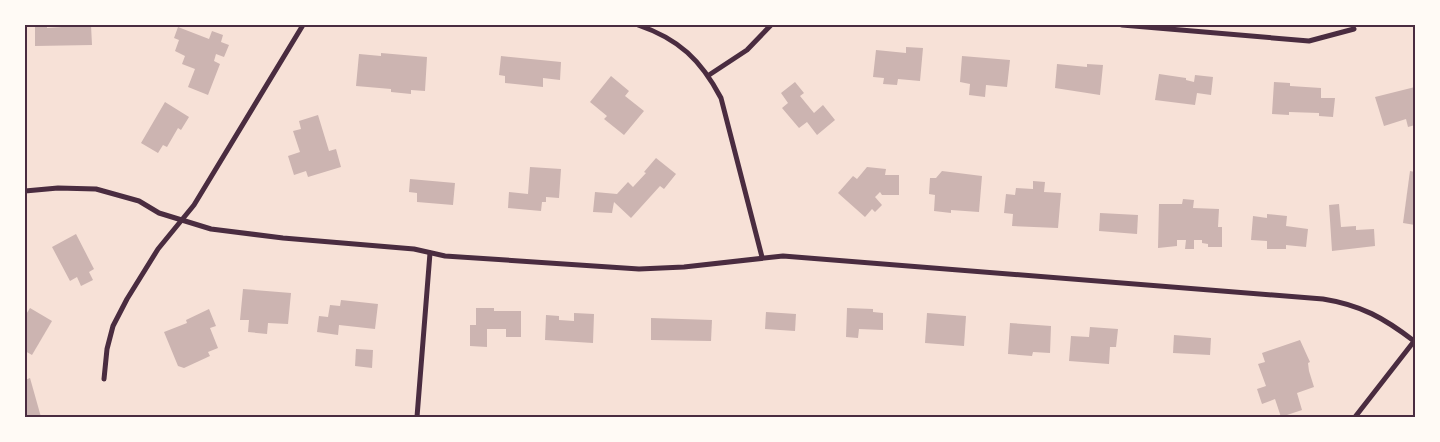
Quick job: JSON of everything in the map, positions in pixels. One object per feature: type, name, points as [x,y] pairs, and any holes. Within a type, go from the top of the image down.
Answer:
[{"type":"street","points":[[104,379],[107,348],[113,326],[158,249],[182,221],[261,97],[303,25]]},
{"type":"street","points":[[638,25],[674,42],[690,53],[709,75],[721,98],[762,257]]},
{"type":"street","points":[[709,75],[747,50],[771,25]]},
{"type":"street","points":[[1122,25],[1309,41],[1354,29]]},
{"type":"street","points":[[25,191],[58,188],[96,189],[139,201],[158,213],[211,229],[258,236],[414,249],[430,253],[623,269],[684,267],[783,256],[1323,300],[1356,307],[1378,315],[1414,340],[1355,417]]},
{"type":"street","points":[[417,417],[430,253]]},
{"type":"building","points":[[35,25],[47,25],[47,28],[91,25],[92,45],[35,46]]},
{"type":"building","points":[[178,27],[209,39],[212,31],[223,35],[221,42],[229,45],[224,57],[216,54],[214,61],[220,64],[208,95],[188,87],[195,69],[182,64],[185,56],[175,51],[179,40],[174,38]]},
{"type":"building","points":[[906,47],[923,48],[920,81],[898,79],[897,85],[883,84],[884,78],[873,77],[876,50],[906,53]]},
{"type":"building","points":[[381,53],[427,57],[425,91],[411,90],[411,94],[391,92],[391,89],[356,86],[359,54],[381,56]]},
{"type":"building","points":[[501,56],[561,62],[560,80],[543,78],[543,87],[505,83],[505,76],[499,75]]},
{"type":"building","points":[[962,56],[1010,60],[1007,87],[986,85],[985,97],[969,95],[970,84],[960,82]]},
{"type":"building","points":[[1057,64],[1087,67],[1087,64],[1103,65],[1100,95],[1055,88]]},
{"type":"building","points":[[1159,74],[1186,78],[1186,80],[1194,82],[1195,75],[1213,77],[1211,95],[1197,93],[1195,105],[1155,100]]},
{"type":"building","points":[[611,76],[629,91],[625,96],[644,111],[624,135],[604,119],[607,116],[590,102]]},
{"type":"building","points":[[795,82],[804,93],[800,96],[814,113],[823,105],[835,120],[817,135],[807,122],[799,128],[782,108],[788,103],[781,93]]},
{"type":"building","points":[[1274,82],[1290,83],[1290,86],[1321,88],[1321,98],[1335,98],[1333,117],[1319,116],[1319,113],[1289,112],[1289,115],[1272,114]]},
{"type":"building","points":[[1415,87],[1415,125],[1408,127],[1406,119],[1384,126],[1375,97]]},
{"type":"building","points":[[165,102],[189,117],[181,130],[178,128],[167,147],[163,145],[158,153],[141,143]]},
{"type":"building","points":[[318,115],[329,151],[336,149],[341,167],[308,177],[306,171],[294,175],[288,156],[300,152],[293,131],[301,129],[299,121]]},
{"type":"building","points":[[656,158],[676,174],[664,189],[660,186],[631,218],[614,202],[612,213],[593,212],[595,192],[617,194],[628,182],[633,187]]},
{"type":"building","points":[[530,167],[561,169],[559,198],[546,197],[546,202],[542,202],[541,211],[508,208],[509,192],[528,194]]},
{"type":"building","points":[[867,167],[886,169],[885,175],[899,175],[899,195],[882,195],[880,192],[875,197],[882,205],[875,212],[872,209],[865,217],[838,193],[853,176],[857,179]]},
{"type":"building","points":[[942,171],[982,176],[979,212],[951,210],[951,213],[934,211],[935,195],[929,194],[930,178],[936,178]]},
{"type":"building","points":[[1410,171],[1415,172],[1415,225],[1403,223]]},
{"type":"building","points":[[410,179],[455,183],[453,205],[417,202],[417,193],[409,192]]},
{"type":"building","points":[[1033,181],[1045,182],[1044,192],[1061,193],[1058,228],[1012,226],[1013,214],[1004,213],[1006,194],[1015,195],[1016,188],[1033,189]]},
{"type":"building","points":[[1183,199],[1194,200],[1193,208],[1219,209],[1218,227],[1222,227],[1222,247],[1208,247],[1208,244],[1202,243],[1202,240],[1194,240],[1194,249],[1185,249],[1186,240],[1177,240],[1177,246],[1158,248],[1159,204],[1182,204]]},
{"type":"building","points":[[1339,204],[1341,227],[1356,226],[1356,230],[1374,229],[1375,246],[1332,251],[1329,205]]},
{"type":"building","points":[[1100,213],[1138,215],[1137,234],[1099,231]]},
{"type":"building","points":[[1267,214],[1287,216],[1286,226],[1308,229],[1306,247],[1286,245],[1286,249],[1267,249],[1267,241],[1251,240],[1253,216],[1267,218]]},
{"type":"building","points":[[76,234],[94,269],[89,272],[93,280],[81,286],[77,277],[70,281],[52,247]]},
{"type":"building","points":[[243,289],[291,293],[288,324],[268,323],[267,334],[248,332],[249,320],[240,320]]},
{"type":"building","points":[[341,300],[378,304],[375,329],[339,325],[338,335],[317,332],[319,316],[328,317],[330,305],[340,306]]},
{"type":"building","points":[[30,308],[52,321],[32,355],[25,351],[25,316]]},
{"type":"building","points":[[476,308],[494,308],[494,311],[521,311],[521,337],[506,337],[506,329],[487,329],[487,347],[470,346],[470,325],[476,325]]},
{"type":"building","points":[[847,308],[873,309],[873,312],[883,313],[883,330],[859,329],[858,338],[846,337]]},
{"type":"building","points":[[209,309],[216,326],[210,328],[218,348],[208,352],[210,356],[184,368],[178,366],[164,332],[187,323],[186,320]]},
{"type":"building","points":[[766,312],[796,314],[795,331],[765,329]]},
{"type":"building","points":[[574,313],[594,314],[593,343],[545,340],[546,315],[559,316],[559,320],[574,321]]},
{"type":"building","points":[[927,313],[966,316],[964,346],[925,343]]},
{"type":"building","points":[[651,318],[712,320],[711,341],[651,340]]},
{"type":"building","points":[[1010,323],[1051,326],[1050,353],[1033,352],[1032,356],[1008,354]]},
{"type":"building","points":[[1090,327],[1118,329],[1116,347],[1110,347],[1109,364],[1069,361],[1071,336],[1089,337]]},
{"type":"building","points":[[1174,335],[1211,338],[1210,355],[1173,353]]},
{"type":"building","points":[[1300,340],[1310,362],[1308,363],[1309,371],[1314,387],[1297,393],[1302,410],[1281,417],[1275,399],[1262,404],[1257,389],[1266,386],[1258,364],[1265,362],[1262,353]]},
{"type":"building","points":[[356,349],[373,350],[372,368],[355,366]]},
{"type":"building","points":[[30,378],[41,417],[25,417],[25,380]]}]
